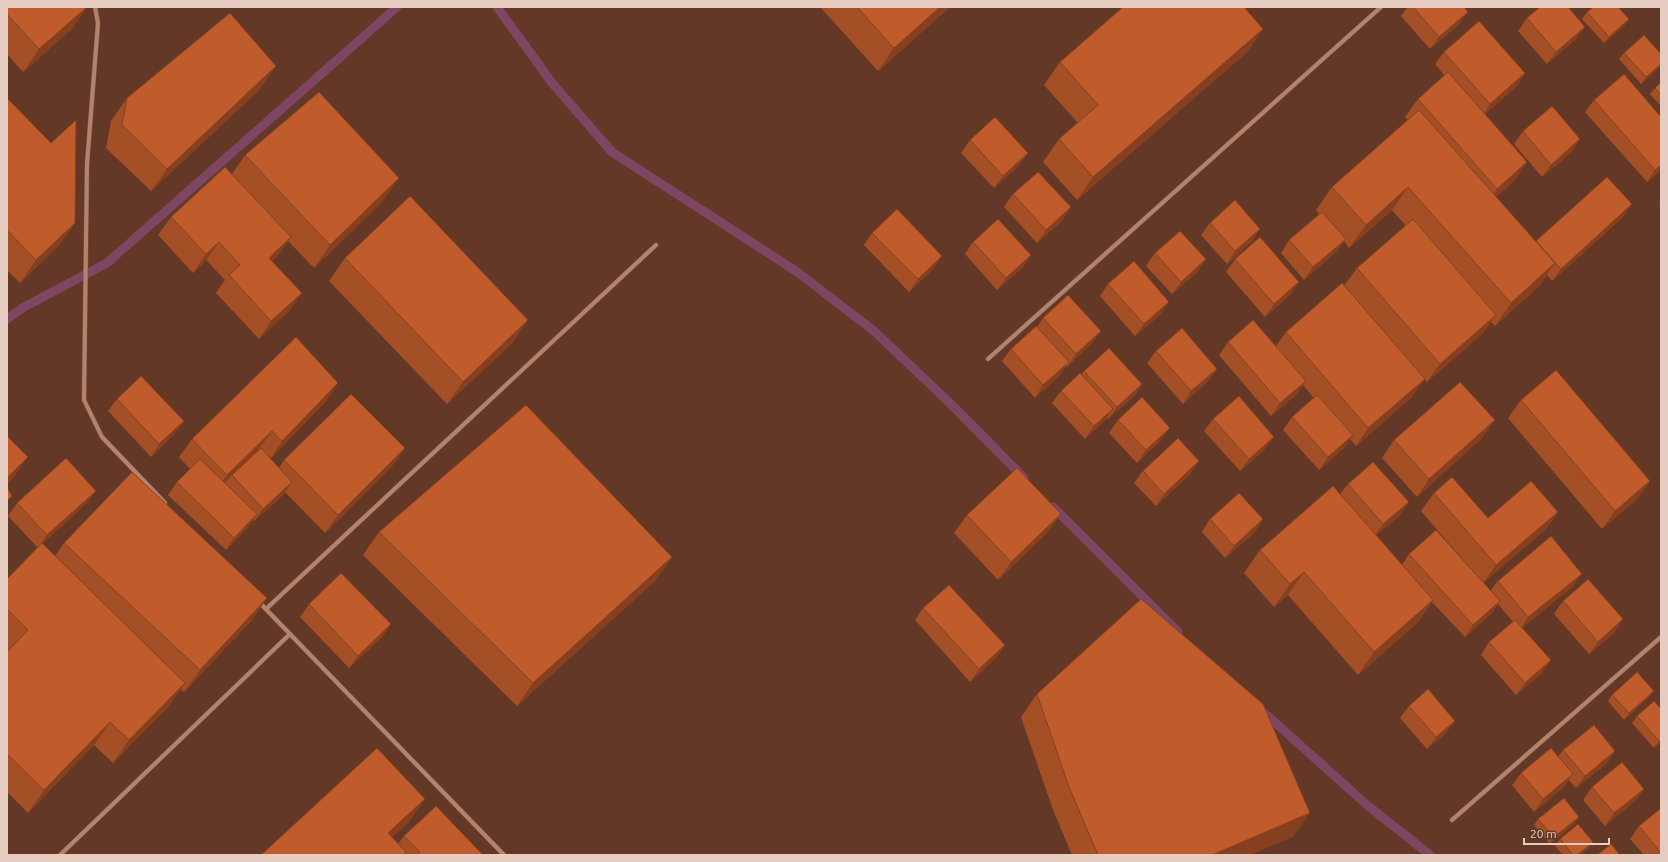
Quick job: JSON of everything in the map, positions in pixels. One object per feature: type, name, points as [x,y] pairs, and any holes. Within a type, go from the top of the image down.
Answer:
[{"type":"street","points":[[95,7],[98,23],[87,164],[84,400],[102,437],[168,506]]},
{"type":"street","points":[[988,359],[1381,7]]},
{"type":"street","points":[[266,609],[656,245]]},
{"type":"street","points":[[255,598],[504,855]]},
{"type":"street","points":[[60,855],[290,634]]},
{"type":"street","points":[[1452,820],[1661,637]]},
{"type":"building","points":[[7,7],[87,7],[39,49],[7,14]]},
{"type":"building","points":[[857,7],[940,7],[894,48]]},
{"type":"building","points":[[1123,7],[1244,7],[1263,29],[1093,177],[1059,139],[1098,105],[1060,62]]},
{"type":"building","points":[[1413,7],[1464,7],[1468,12],[1439,37]]},
{"type":"building","points":[[1540,7],[1568,7],[1585,27],[1556,52],[1527,18]]},
{"type":"building","points":[[1593,7],[1618,7],[1629,19],[1609,37],[1587,12]]},
{"type":"building","points":[[230,13],[276,66],[167,169],[122,125],[127,98]]},
{"type":"building","points":[[1479,21],[1525,73],[1490,104],[1444,52]]},
{"type":"building","points":[[1644,35],[1661,54],[1661,64],[1646,77],[1624,53]]},
{"type":"building","points":[[1448,72],[1527,162],[1497,189],[1418,99]]},
{"type":"building","points":[[1624,74],[1661,117],[1661,165],[1655,170],[1594,100]]},
{"type":"building","points":[[1661,82],[1661,95],[1655,88]]},
{"type":"building","points":[[319,92],[399,178],[330,245],[245,155]]},
{"type":"building","points":[[7,98],[51,143],[76,120],[75,223],[36,260],[7,230]]},
{"type":"building","points":[[1552,106],[1580,139],[1551,165],[1523,131]]},
{"type":"building","points":[[1419,110],[1555,263],[1511,303],[1408,187],[1366,225],[1332,187]]},
{"type":"building","points":[[995,117],[1028,153],[1003,176],[970,140]]},
{"type":"building","points":[[225,167],[291,237],[269,258],[302,293],[271,321],[229,275],[240,265],[219,242],[206,254],[171,217]]},
{"type":"building","points":[[1038,172],[1071,207],[1046,230],[1013,194]]},
{"type":"building","points":[[1607,177],[1632,204],[1561,269],[1536,241]]},
{"type":"building","points":[[410,196],[528,320],[463,382],[345,258]]},
{"type":"building","points":[[1235,200],[1260,229],[1235,251],[1210,223]]},
{"type":"building","points":[[897,209],[942,256],[918,279],[872,233]]},
{"type":"building","points":[[1322,212],[1346,239],[1313,267],[1289,240]]},
{"type":"building","points":[[998,219],[1031,255],[1006,278],[973,242]]},
{"type":"building","points":[[1413,219],[1496,315],[1440,364],[1357,268]]},
{"type":"building","points":[[1180,231],[1206,259],[1181,282],[1155,253]]},
{"type":"building","points":[[1260,237],[1299,282],[1274,304],[1235,259]]},
{"type":"building","points":[[1134,261],[1169,302],[1144,324],[1108,284]]},
{"type":"building","points":[[1342,283],[1425,379],[1368,428],[1286,332]]},
{"type":"building","points":[[1068,295],[1101,331],[1076,354],[1043,318]]},
{"type":"building","points":[[1253,320],[1306,381],[1280,403],[1228,342]]},
{"type":"building","points":[[1036,326],[1069,362],[1043,385],[1011,349]]},
{"type":"building","points":[[1182,328],[1217,369],[1191,391],[1156,351]]},
{"type":"building","points":[[296,337],[338,383],[282,441],[272,431],[227,475],[192,439]]},
{"type":"building","points":[[1109,348],[1142,384],[1117,407],[1084,371]]},
{"type":"building","points":[[1556,370],[1650,481],[1615,511],[1521,400]]},
{"type":"building","points":[[1080,373],[1113,409],[1094,426],[1061,391]]},
{"type":"building","points":[[141,376],[184,421],[159,444],[117,399]]},
{"type":"building","points":[[1460,382],[1495,420],[1429,479],[1394,440]]},
{"type":"building","points":[[351,394],[405,448],[338,515],[284,460]]},
{"type":"building","points":[[1317,395],[1353,435],[1328,457],[1292,417]]},
{"type":"building","points":[[1239,396],[1274,437],[1249,459],[1213,419]]},
{"type":"building","points":[[1142,397],[1170,428],[1146,450],[1118,420]]},
{"type":"building","points":[[526,405],[672,557],[533,683],[379,532]]},
{"type":"building","points":[[7,436],[28,457],[7,478]]},
{"type":"building","points":[[1178,438],[1199,461],[1164,494],[1143,471]]},
{"type":"building","points":[[261,448],[292,482],[263,509],[232,475]]},
{"type":"building","points":[[66,458],[96,491],[47,535],[17,503]]},
{"type":"building","points":[[200,459],[257,514],[234,538],[177,482]]},
{"type":"building","points":[[1373,462],[1409,502],[1383,524],[1348,484]]},
{"type":"building","points":[[1017,468],[1061,514],[1011,562],[967,515]]},
{"type":"building","points":[[132,472],[267,598],[200,670],[64,543]]},
{"type":"building","points":[[1452,477],[1488,518],[1531,481],[1558,512],[1496,565],[1434,493]]},
{"type":"building","points":[[1333,486],[1433,600],[1374,652],[1304,572],[1290,584],[1260,550]]},
{"type":"building","points":[[7,487],[12,496],[7,501]]},
{"type":"building","points":[[1239,493],[1263,519],[1234,546],[1210,519]]},
{"type":"building","points":[[1436,530],[1500,601],[1473,625],[1409,554]]},
{"type":"building","points":[[1551,536],[1582,574],[1528,617],[1498,581]]},
{"type":"building","points":[[42,543],[185,683],[129,740],[110,722],[44,790],[7,754],[7,652],[28,630],[7,609],[7,579]]},
{"type":"building","points":[[341,573],[391,624],[358,656],[309,604]]},
{"type":"building","points":[[1588,579],[1623,619],[1598,642],[1563,601]]},
{"type":"building","points":[[949,585],[1005,645],[979,669],[923,608]]},
{"type":"building","points":[[1141,599],[1263,704],[1310,813],[1212,855],[1098,855],[1069,787],[1037,694]]},
{"type":"building","points":[[1515,620],[1551,660],[1525,683],[1489,642]]},
{"type":"building","points":[[1637,672],[1654,691],[1629,713],[1612,695]]},
{"type":"building","points":[[1428,689],[1455,721],[1436,737],[1409,706]]},
{"type":"building","points":[[1654,701],[1661,709],[1661,740],[1659,741],[1637,716]]},
{"type":"building","points":[[1594,725],[1615,751],[1585,776],[1563,750]]},
{"type":"building","points":[[377,748],[425,799],[388,833],[406,852],[403,855],[261,855]]},
{"type":"building","points":[[1551,748],[1573,774],[1543,799],[1521,773]]},
{"type":"building","points":[[1622,762],[1644,789],[1614,813],[1592,787]]},
{"type":"building","points":[[1564,798],[1579,817],[1554,837],[1538,819]]},
{"type":"building","points":[[436,806],[483,855],[417,855],[420,852],[404,836]]},
{"type":"building","points":[[1660,809],[1661,810],[1661,853],[1639,826]]},
{"type":"building","points":[[1578,824],[1593,842],[1577,855],[1573,855],[1560,839]]},
{"type":"building","points":[[1611,844],[1620,855],[1597,855]]},
{"type":"waterway","points":[[7,319],[24,307],[107,263],[397,7]]},
{"type":"waterway","points":[[497,7],[553,84],[612,152],[796,271],[874,331],[956,409],[1024,478]]},
{"type":"waterway","points":[[1053,507],[1178,632]]},
{"type":"waterway","points":[[1260,709],[1367,805],[1430,855]]}]
